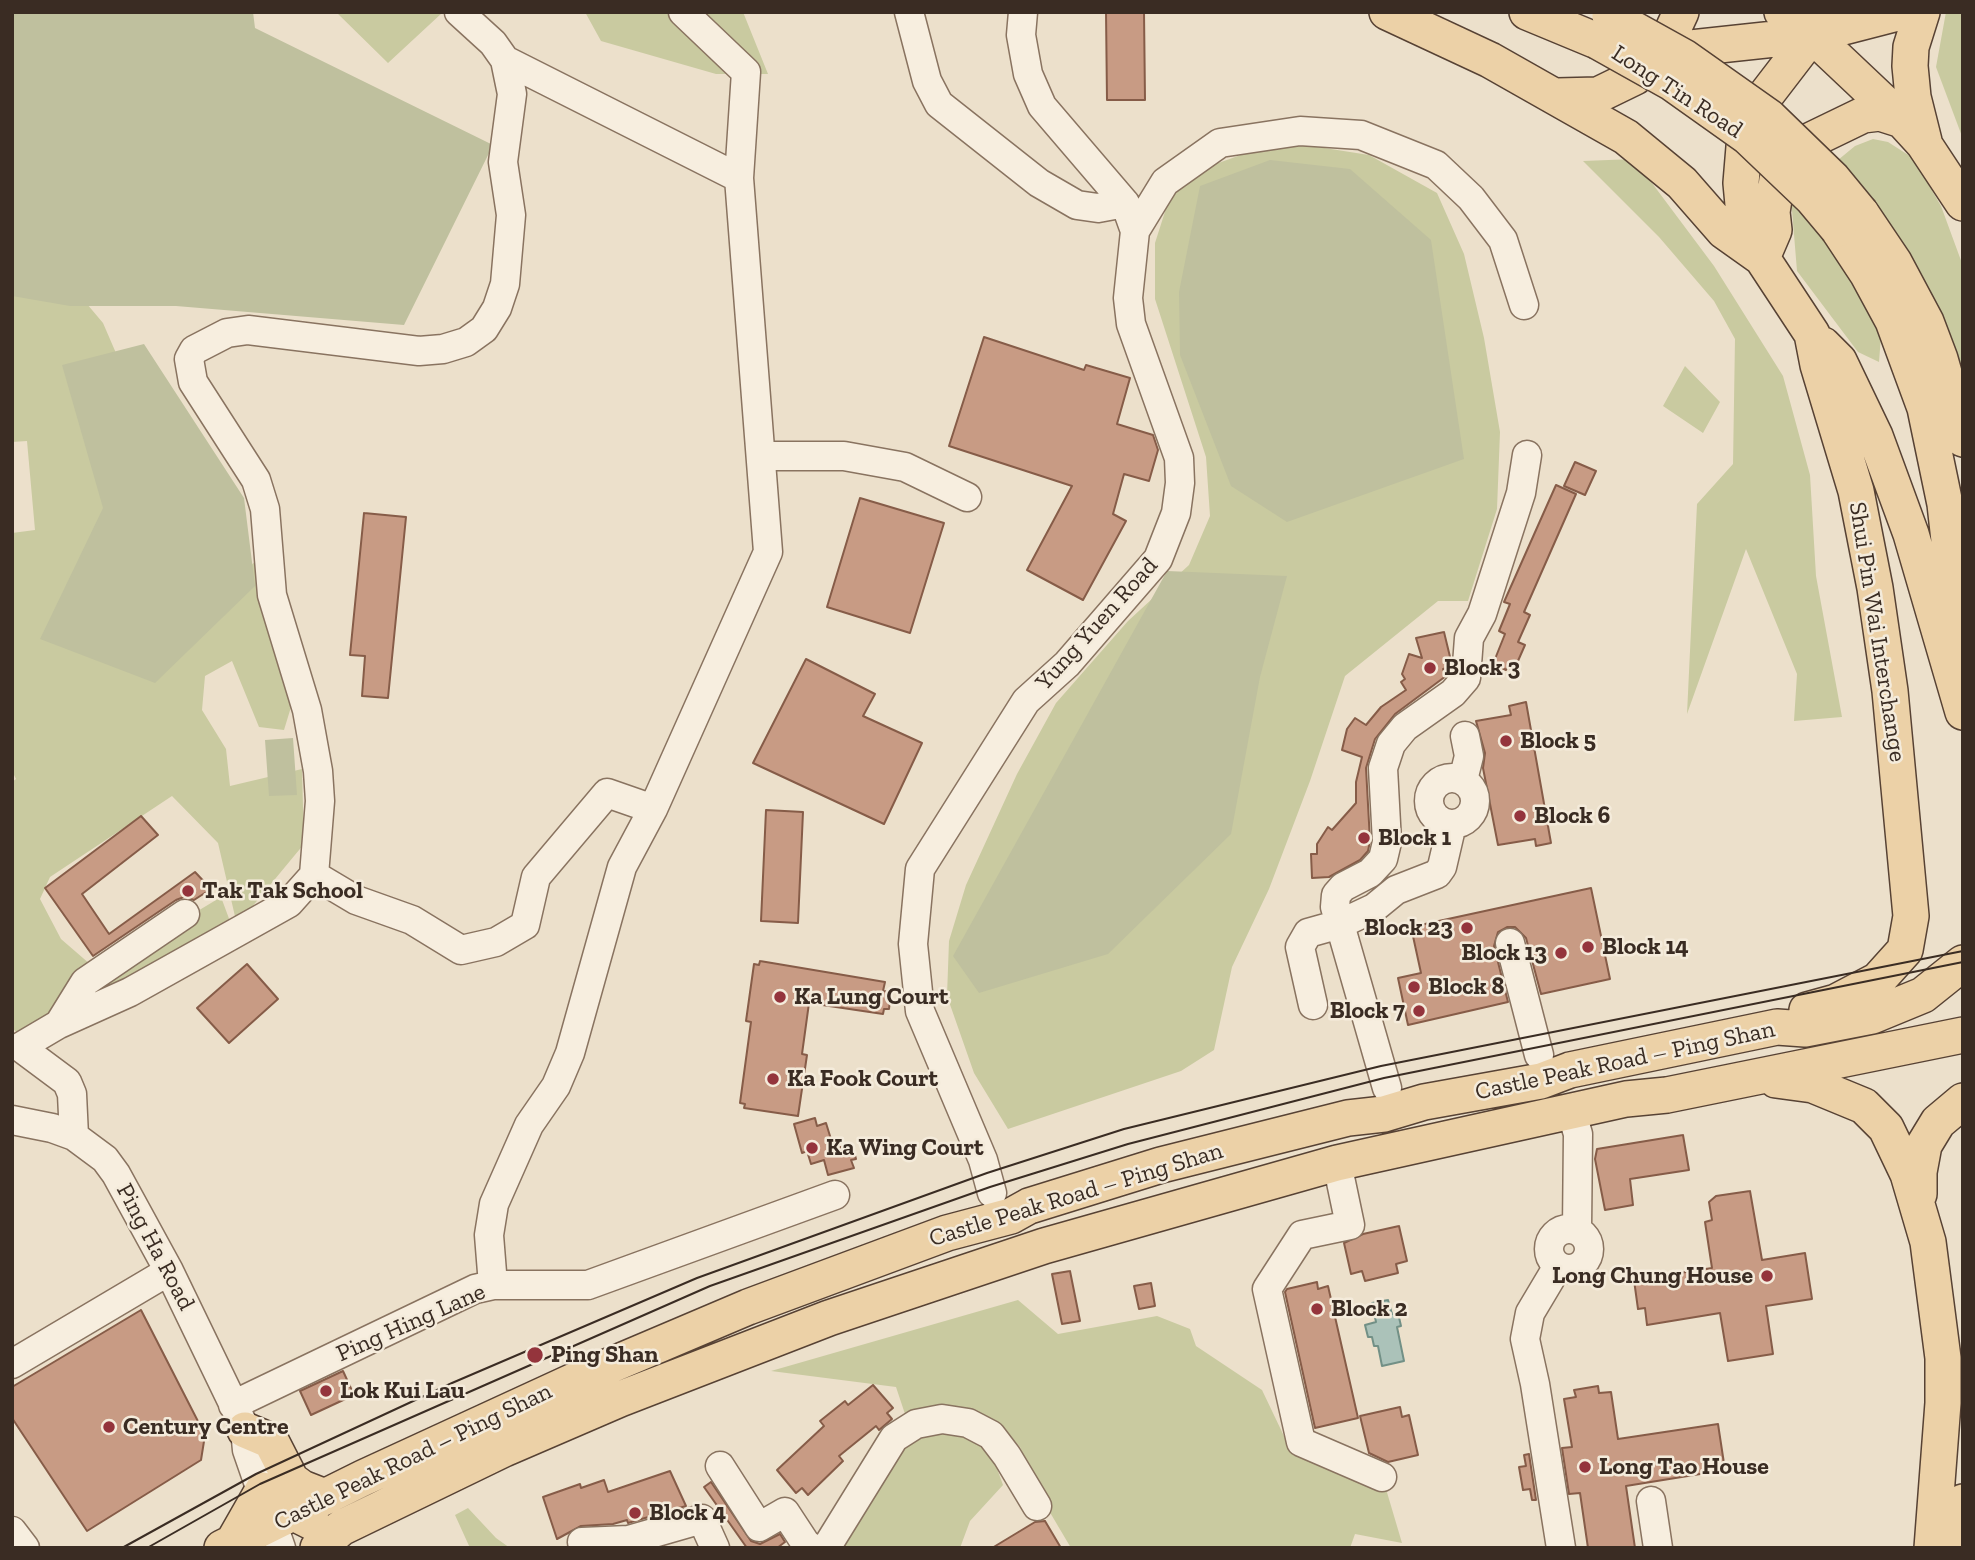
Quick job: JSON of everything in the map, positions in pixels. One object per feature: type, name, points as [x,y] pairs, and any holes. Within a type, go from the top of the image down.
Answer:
[{"type":"main road","points":[[1387,12],[1490,60],[1626,137],[1682,183],[1724,232],[1762,258],[1774,230],[1772,212],[1777,180],[1801,145],[1838,124],[1863,115],[1881,113],[1913,132]]},
{"type":"main road","name":"Long Tin Road","points":[[1527,12],[1602,23],[1684,57],[1769,117],[1825,170],[1849,221],[1867,273],[1893,321],[1925,408],[1945,503],[1963,667]]},
{"type":"main road","points":[[1557,96],[1598,95],[1635,77],[1663,51],[1681,12]]},
{"type":"main road","points":[[1782,12],[1823,23],[1913,132],[1957,193],[1963,225]]},
{"type":"main road","points":[[1663,51],[1900,12]]},
{"type":"main road","points":[[1913,132],[1911,47],[1922,12]]},
{"type":"main road","name":"Shui Pin Wai Interchange","points":[[1777,1027],[1790,1014],[1836,1002],[1878,980],[1905,950],[1911,926],[1898,767],[1875,588],[1856,491],[1818,365],[1812,334],[1762,258],[1744,215],[1741,183],[1745,135],[1759,104],[1823,23]]},
{"type":"main road","name":"Long Tin Road","points":[[1849,221],[1894,261],[1926,322],[1940,359],[1963,439]]},
{"type":"main road","points":[[1812,334],[1839,360],[1875,436],[1911,534],[1963,712]]},
{"type":"main road","name":"Castle Peak Road – Ping Shan","points":[[229,1544],[282,1528],[326,1497],[500,1413],[655,1346],[759,1303],[957,1230],[1011,1216],[1029,1206],[1161,1165],[1348,1118],[1384,1114],[1424,1102],[1551,1078],[1570,1070],[1777,1027],[1805,1028],[1872,1016],[1923,995],[1963,963]]},
{"type":"main road","name":"Castle Peak Road – Ping Shan","points":[[320,1542],[504,1449],[620,1399],[817,1322],[1044,1246],[1337,1163],[1571,1111],[1963,1035]]},
{"type":"main road","points":[[1757,1077],[1813,1085],[1838,1093],[1875,1116],[1900,1154],[1922,1219],[1934,1279],[1943,1358],[1943,1403],[1932,1548]]},
{"type":"main road","points":[[1922,1219],[1919,1172],[1924,1145],[1938,1122],[1963,1101]]},
{"type":"main road","points":[[239,1418],[271,1441],[291,1480],[326,1497]]},
{"type":"main road","points":[[263,1490],[282,1528],[320,1542]]},
{"type":"main road","points":[[229,1544],[263,1490]]},
{"type":"main road","points":[[1953,1548],[1963,1502]]},
{"type":"street","points":[[74,1136],[72,1094],[67,1082],[16,1045],[130,992],[289,903],[314,875],[320,801],[318,771],[307,710],[272,595],[265,509],[256,480],[194,382],[189,359],[194,350],[227,333],[248,330],[419,351],[443,349],[466,342],[484,329],[497,308],[505,284],[511,215],[503,162],[512,94],[505,60],[493,43],[459,12]]},
{"type":"street","points":[[493,1285],[489,1235],[494,1204],[529,1125],[556,1086],[570,1053],[622,867],[653,809],[768,552],[739,178],[747,72],[682,12]]},
{"type":"street","points":[[909,12],[926,81],[939,104],[1039,183],[1077,205],[1098,208],[1125,203]]},
{"type":"street","name":"Yung Yuen Road","points":[[992,1193],[981,1154],[920,1011],[913,944],[920,869],[1026,701],[1067,664],[1158,559],[1176,513],[1179,458],[1131,324],[1128,298],[1135,231],[1125,203],[1042,106],[1028,74],[1021,35],[1023,12]]},
{"type":"street","points":[[505,60],[739,178]]},
{"type":"street","points":[[1135,231],[1165,182],[1220,143],[1300,131],[1361,135],[1436,164],[1471,198],[1503,240],[1524,305]]},
{"type":"street","points":[[1387,1088],[1335,907],[1338,890],[1370,873],[1383,859],[1386,850],[1382,783],[1391,744],[1405,727],[1452,692],[1466,678],[1469,638],[1482,614],[1521,493],[1527,454]]},
{"type":"street","points":[[761,456],[844,456],[905,467],[967,497]]},
{"type":"street","points":[[1313,1005],[1300,947],[1308,933],[1340,924],[1374,908],[1396,890],[1437,874],[1443,867],[1452,824],[1432,814],[1429,806],[1430,792],[1441,780],[1463,780],[1469,756],[1465,736]]},
{"type":"street","points":[[314,875],[356,900],[412,920],[461,950],[496,942],[525,925],[536,877],[607,793],[653,809]]},
{"type":"street","points":[[59,1024],[85,982],[185,914]]},
{"type":"street","points":[[1510,943],[1539,1055],[1570,1070]]},
{"type":"street","points":[[1503,1085],[1539,1055]]},
{"type":"street","points":[[1387,1088],[1424,1102]]},
{"type":"street","points":[[1348,1118],[1387,1088]]},
{"type":"street","points":[[1561,1548],[1535,1384],[1525,1339],[1530,1313],[1558,1266],[1549,1256],[1549,1240],[1561,1229],[1577,1229],[1578,1134],[1571,1111]]},
{"type":"street","name":"Ping Ha Road","points":[[12,1120],[52,1128],[74,1136],[105,1159],[117,1174],[169,1271],[239,1418],[247,1450],[263,1490]]},
{"type":"street","points":[[1337,1163],[1350,1225],[1302,1235],[1267,1289],[1301,1442],[1382,1477]]},
{"type":"street","points":[[957,1230],[992,1193],[1029,1206]]},
{"type":"street","name":"Ping Hing Lane","points":[[239,1418],[475,1289],[493,1285],[588,1285],[835,1195]]},
{"type":"street","points":[[12,1364],[169,1271]]},
{"type":"street","name":"Ping Ha Road","points":[[239,1418],[260,1444],[282,1528]]},
{"type":"street","points":[[826,1548],[894,1438],[916,1424],[942,1419],[968,1423],[991,1436],[1007,1456],[1037,1506]]},
{"type":"street","points":[[720,1466],[759,1527],[785,1511],[806,1544],[812,1548]]},
{"type":"street","points":[[1651,1501],[1658,1548]]},
{"type":"street","points":[[582,1542],[629,1540],[702,1519],[715,1548]]},
{"type":"street","points":[[12,1531],[25,1548]]},
{"type":"green space","points":[[12,12],[253,12],[255,28],[493,145],[404,325],[176,306],[70,306],[12,296]]},
{"type":"green space","points":[[336,12],[441,12],[442,13],[388,63]]},
{"type":"green space","points":[[585,12],[743,12],[768,74],[716,74],[601,41]]},
{"type":"green space","points":[[1946,12],[1963,12],[1963,139],[1936,67]]},
{"type":"green space","points":[[1873,139],[1888,142],[1913,158],[1941,206],[1963,266],[1963,392],[1838,160],[1855,146]]},
{"type":"green space","points":[[1280,141],[1369,155],[1437,193],[1464,254],[1484,338],[1500,432],[1497,509],[1468,601],[1438,601],[1345,676],[1310,781],[1269,889],[1232,967],[1214,1050],[1181,1071],[1008,1129],[974,1073],[947,996],[949,941],[966,885],[1017,774],[1056,703],[1128,621],[1189,565],[1210,516],[1206,457],[1155,299],[1155,243],[1170,196],[1210,166]]},
{"type":"green space","points":[[1634,159],[1714,266],[1783,376],[1810,475],[1816,576],[1842,717],[1794,721],[1797,674],[1746,549],[1687,714],[1697,504],[1733,464],[1735,339],[1714,301],[1659,237],[1583,161]]},
{"type":"green space","points":[[1270,160],[1350,169],[1431,240],[1464,459],[1287,522],[1231,486],[1180,355],[1179,292],[1200,186]]},
{"type":"green space","points":[[1791,198],[1829,244],[1881,336],[1879,362],[1858,352],[1797,271]]},
{"type":"green space","points":[[12,265],[71,285],[103,323],[122,367],[238,579],[269,547],[298,684],[284,730],[259,727],[232,661],[205,676],[202,710],[226,749],[230,786],[302,769],[304,844],[237,925],[218,843],[172,796],[50,877],[40,899],[61,939],[98,971],[221,897],[231,924],[20,1035],[12,1028],[12,782],[16,779],[12,771],[12,533],[35,530],[27,441],[12,442]]},
{"type":"green space","points":[[144,344],[244,498],[255,586],[155,683],[40,639],[103,508],[62,365]]},
{"type":"green space","points":[[1685,366],[1720,402],[1703,433],[1663,406]]},
{"type":"green space","points":[[1167,571],[1287,576],[1260,677],[1231,834],[1108,954],[979,993],[953,956]]},
{"type":"green space","points":[[293,738],[297,795],[269,796],[265,740]]},
{"type":"green space","points":[[1018,1300],[1058,1334],[1157,1316],[1190,1329],[1196,1346],[1262,1390],[1293,1455],[1386,1489],[1402,1543],[1355,1534],[1350,1548],[1071,1548],[1045,1504],[1020,1447],[1000,1424],[965,1407],[932,1408],[907,1420],[896,1387],[771,1371]]},
{"type":"green space","points":[[942,1432],[963,1436],[982,1446],[995,1463],[1003,1485],[970,1521],[960,1548],[843,1548],[903,1448],[921,1437]]},
{"type":"green space","points":[[468,1508],[496,1538],[510,1548],[470,1548],[455,1515]]},
{"type":"shaded area","points":[[1388,1300],[1392,1314],[1398,1313],[1401,1326],[1397,1327],[1404,1361],[1382,1366],[1378,1346],[1374,1346],[1372,1337],[1368,1337],[1365,1325],[1376,1322],[1372,1303]]},
{"type":"building","points":[[1106,12],[1144,12],[1145,100],[1107,100]]},
{"type":"building","points":[[984,337],[1084,370],[1086,365],[1130,378],[1117,424],[1153,435],[1158,450],[1149,481],[1124,474],[1113,514],[1126,521],[1083,600],[1027,570],[1072,486],[949,446]]},
{"type":"building","points":[[1575,462],[1596,471],[1585,495],[1564,486]]},
{"type":"building","points":[[1556,485],[1576,494],[1524,612],[1530,615],[1518,642],[1525,645],[1514,670],[1507,667],[1506,670],[1493,664],[1505,634],[1499,631],[1510,604],[1504,602]]},
{"type":"building","points":[[860,498],[944,523],[910,633],[827,607]]},
{"type":"building","points":[[364,513],[406,517],[388,698],[362,696],[365,656],[350,655]]},
{"type":"building","points":[[1444,632],[1451,661],[1450,667],[1443,669],[1446,676],[1395,714],[1375,739],[1366,768],[1370,841],[1368,851],[1360,860],[1329,877],[1312,878],[1311,854],[1317,854],[1317,844],[1328,827],[1332,830],[1356,803],[1356,782],[1362,757],[1342,750],[1347,729],[1355,718],[1366,725],[1381,707],[1406,690],[1401,682],[1405,679],[1402,674],[1409,654],[1422,658],[1416,638]]},
{"type":"building","points":[[806,659],[875,694],[863,716],[922,743],[884,824],[753,763]]},
{"type":"building","points":[[1526,702],[1551,843],[1536,846],[1535,839],[1498,845],[1483,768],[1485,753],[1476,721],[1511,715],[1509,706]]},
{"type":"building","points":[[766,810],[803,812],[798,923],[761,921]]},
{"type":"building","name":"Tak Tak School","points":[[141,816],[158,835],[82,894],[109,934],[195,872],[211,889],[194,900],[184,897],[176,900],[93,956],[45,888]]},
{"type":"building","points":[[1591,888],[1610,979],[1541,994],[1526,938],[1515,927],[1507,927],[1498,932],[1494,946],[1508,1002],[1408,1025],[1398,978],[1421,973],[1411,927]]},
{"type":"building","points":[[760,961],[885,982],[883,991],[891,992],[889,1009],[884,1009],[883,1014],[809,1003],[802,1054],[807,1055],[798,1116],[744,1108],[745,1104],[740,1103],[751,1022],[746,1021],[754,964],[759,965]]},
{"type":"building","points":[[247,964],[278,999],[229,1043],[197,1008]]},
{"type":"building","name":"Ka Wing Court","points":[[815,1118],[817,1126],[826,1123],[834,1149],[852,1144],[856,1159],[851,1160],[854,1168],[828,1175],[824,1160],[811,1164],[807,1151],[802,1153],[794,1124]]},
{"type":"building","points":[[1683,1135],[1689,1170],[1630,1179],[1633,1205],[1605,1210],[1595,1159],[1597,1149]]},
{"type":"building","name":"Long Chung House","points":[[1750,1191],[1762,1260],[1805,1253],[1812,1299],[1766,1306],[1773,1354],[1728,1361],[1720,1313],[1647,1325],[1645,1308],[1638,1309],[1634,1280],[1712,1268],[1705,1222],[1712,1220],[1709,1202],[1716,1196]]},
{"type":"building","points":[[1399,1226],[1407,1261],[1396,1264],[1398,1273],[1365,1281],[1362,1271],[1351,1274],[1344,1243],[1363,1234]]},
{"type":"building","points":[[1070,1271],[1080,1321],[1062,1324],[1052,1274]]},
{"type":"building","points":[[1317,1282],[1318,1289],[1328,1286],[1358,1418],[1315,1428],[1285,1292],[1287,1289]]},
{"type":"building","points":[[1151,1283],[1155,1306],[1139,1309],[1134,1286]]},
{"type":"building","name":"Century Centre","points":[[141,1310],[205,1435],[201,1460],[87,1531],[12,1418],[12,1387]]},
{"type":"building","name":"Lok Kui Lau","points":[[343,1371],[354,1395],[311,1415],[300,1391]]},
{"type":"building","points":[[873,1385],[893,1408],[887,1413],[892,1419],[879,1430],[876,1426],[839,1456],[843,1461],[808,1495],[802,1488],[796,1493],[777,1470],[824,1426],[820,1421],[845,1401],[848,1405]]},
{"type":"building","name":"Long Tao House","points":[[1598,1386],[1599,1393],[1611,1392],[1618,1439],[1718,1424],[1725,1470],[1626,1486],[1635,1548],[1588,1548],[1580,1493],[1569,1494],[1562,1448],[1572,1447],[1564,1399],[1576,1397],[1574,1390]]},
{"type":"building","points":[[1400,1407],[1402,1417],[1409,1415],[1418,1455],[1388,1462],[1369,1453],[1360,1416]]},
{"type":"building","points":[[1529,1454],[1536,1500],[1532,1500],[1530,1489],[1523,1490],[1519,1467],[1526,1466],[1524,1455]]},
{"type":"building","points":[[670,1471],[686,1506],[628,1523],[627,1520],[613,1524],[581,1526],[557,1539],[543,1497],[580,1484],[581,1488],[604,1480],[608,1492]]},
{"type":"building","points":[[711,1482],[751,1541],[760,1544],[780,1534],[785,1542],[777,1548],[747,1548],[704,1487]]},
{"type":"building","points":[[1045,1521],[1061,1548],[992,1548],[1035,1522]]},
{"type":"tram line","points":[[122,1548],[256,1474],[452,1383],[697,1278],[987,1173],[1124,1129],[1381,1066],[1963,951]]},
{"type":"tram line","points":[[147,1548],[260,1484],[710,1286],[990,1187],[1128,1144],[1384,1078],[1963,962]]},
{"type":"place","name":"Block 3","points":[[1430,668]]},
{"type":"place","name":"Block 5","points":[[1506,741]]},
{"type":"place","name":"Block 6","points":[[1520,816]]},
{"type":"place","name":"Block 1","points":[[1364,838]]},
{"type":"place","name":"Tak Tak School","points":[[188,891]]},
{"type":"place","name":"Block 23","points":[[1467,928]]},
{"type":"place","name":"Block 14","points":[[1588,947]]},
{"type":"place","name":"Block 13","points":[[1561,953]]},
{"type":"place","name":"Block 8","points":[[1414,987]]},
{"type":"place","name":"Ka Lung Court","points":[[780,997]]},
{"type":"place","name":"Block 7","points":[[1419,1011]]},
{"type":"place","name":"Ka Fook Court","points":[[773,1079]]},
{"type":"place","name":"Ka Wing Court","points":[[812,1148]]},
{"type":"place","name":"Long Chung House","points":[[1767,1276]]},
{"type":"place","name":"Block 2","points":[[1317,1309]]},
{"type":"place","name":"Ping Shan","points":[[535,1355]]},
{"type":"place","name":"Lok Kui Lau","points":[[326,1391]]},
{"type":"place","name":"Century Centre","points":[[109,1427]]},
{"type":"place","name":"Long Tao House","points":[[1585,1467]]},
{"type":"place","name":"Block 4","points":[[635,1513]]}]
